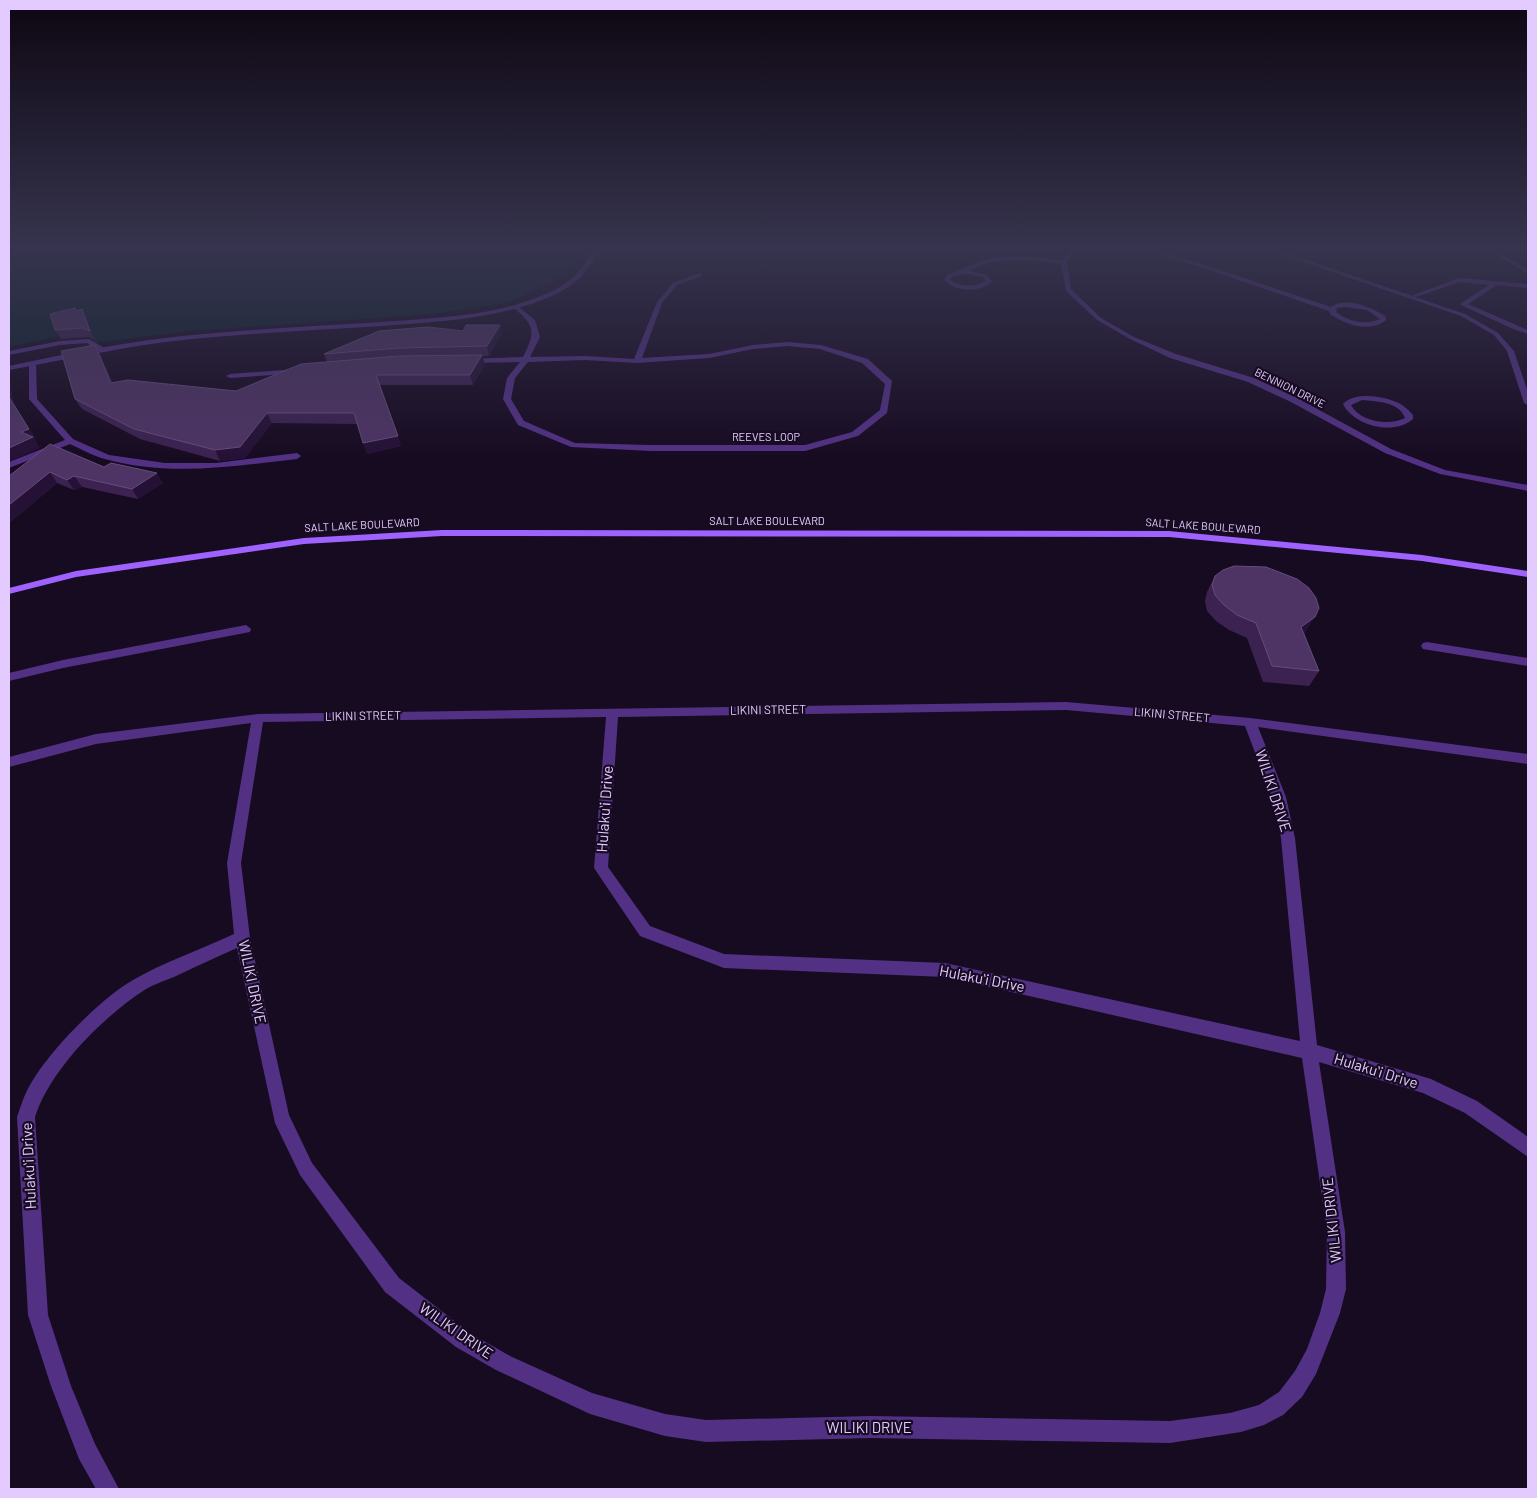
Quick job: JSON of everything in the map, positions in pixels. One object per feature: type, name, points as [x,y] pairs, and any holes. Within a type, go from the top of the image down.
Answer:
[{"type":"main road","name":"SALT LAKE BOULEVARD","points":[[9,591],[76,574],[304,541],[442,533],[1169,534],[1422,558],[1528,574]]},
{"type":"street","points":[[9,368],[100,349],[209,335],[446,319]]},
{"type":"street","name":"REEVES LOOP","points":[[526,360],[584,358],[637,361],[709,356],[753,347],[787,344],[822,347],[865,361],[889,383],[884,411],[854,434],[805,448],[651,448],[574,445],[521,423],[508,399],[511,378],[526,360],[536,336],[531,319]]},
{"type":"street","points":[[637,361],[653,319]]},
{"type":"street","name":"BENNION DRIVE","points":[[1099,319],[1132,338],[1173,356],[1251,380],[1388,451],[1443,472],[1528,488]]},
{"type":"street","points":[[1341,319],[1358,323],[1380,322],[1382,319]]},
{"type":"street","points":[[1471,319],[1496,334],[1510,351],[1528,403]]},
{"type":"street","points":[[1496,319],[1528,332]]},
{"type":"street","points":[[9,353],[60,343],[89,341],[100,349]]},
{"type":"street","points":[[463,361],[526,360]]},
{"type":"street","points":[[32,364],[33,399],[70,441],[107,457],[165,466],[216,466],[297,456]]},
{"type":"street","points":[[230,376],[307,370]]},
{"type":"street","points":[[1336,423],[1358,417],[1378,423],[1398,424],[1408,419],[1409,415],[1391,403],[1362,398],[1355,399],[1347,404],[1352,413],[1358,417]]},
{"type":"street","points":[[9,465],[70,441]]},
{"type":"street","points":[[9,677],[63,664],[246,629]]},
{"type":"street","points":[[1427,646],[1528,662]]},
{"type":"street","name":"LIKINI STREET","points":[[9,762],[96,740],[258,718],[1066,706],[1250,722],[1528,759]]},
{"type":"street","name":"Hulakuʻi Drive","points":[[612,712],[601,868],[645,931],[724,962],[945,970],[1309,1051],[1405,1078],[1448,1095],[1494,1122],[1528,1148]]},
{"type":"street","name":"WILIKI DRIVE","points":[[258,718],[234,863],[242,938],[281,1117],[310,1176],[392,1285],[463,1340],[535,1379],[590,1403],[666,1425],[706,1431],[871,1427],[1170,1432],[1234,1423],[1265,1414],[1284,1401],[1301,1383],[1314,1359],[1334,1299],[1338,1252],[1309,1051],[1288,838],[1278,797],[1250,722]]},
{"type":"street","name":"Hulakuʻi Drive","points":[[108,1489],[87,1451],[61,1386],[38,1315],[26,1117],[37,1091],[51,1071],[96,1021],[124,995],[139,985],[242,938]]},
{"type":"shaded area","points":[[9,319],[362,319],[188,331],[97,343],[86,335],[58,337],[9,347]]},
{"type":"building","points":[[52,319],[86,319],[90,331],[83,328],[55,330]]},
{"type":"building","points":[[466,325],[500,325],[487,346],[400,348],[324,354],[379,331],[428,327],[463,331]]},
{"type":"building","points":[[95,345],[111,383],[128,380],[236,391],[301,364],[400,356],[482,355],[470,375],[376,375],[398,436],[363,443],[354,413],[267,413],[240,447],[215,450],[134,429],[75,399],[61,351]]},
{"type":"building","points":[[9,397],[29,429],[21,432],[33,437],[9,448]]},
{"type":"building","points":[[50,444],[104,467],[111,463],[157,473],[132,489],[74,476],[67,480],[50,472],[9,505],[9,476]]},
{"type":"building","points":[[1234,566],[1266,567],[1297,579],[1309,588],[1316,598],[1319,608],[1315,617],[1301,627],[1319,671],[1272,666],[1256,623],[1237,615],[1215,595],[1212,585],[1215,576],[1223,570]]}]
